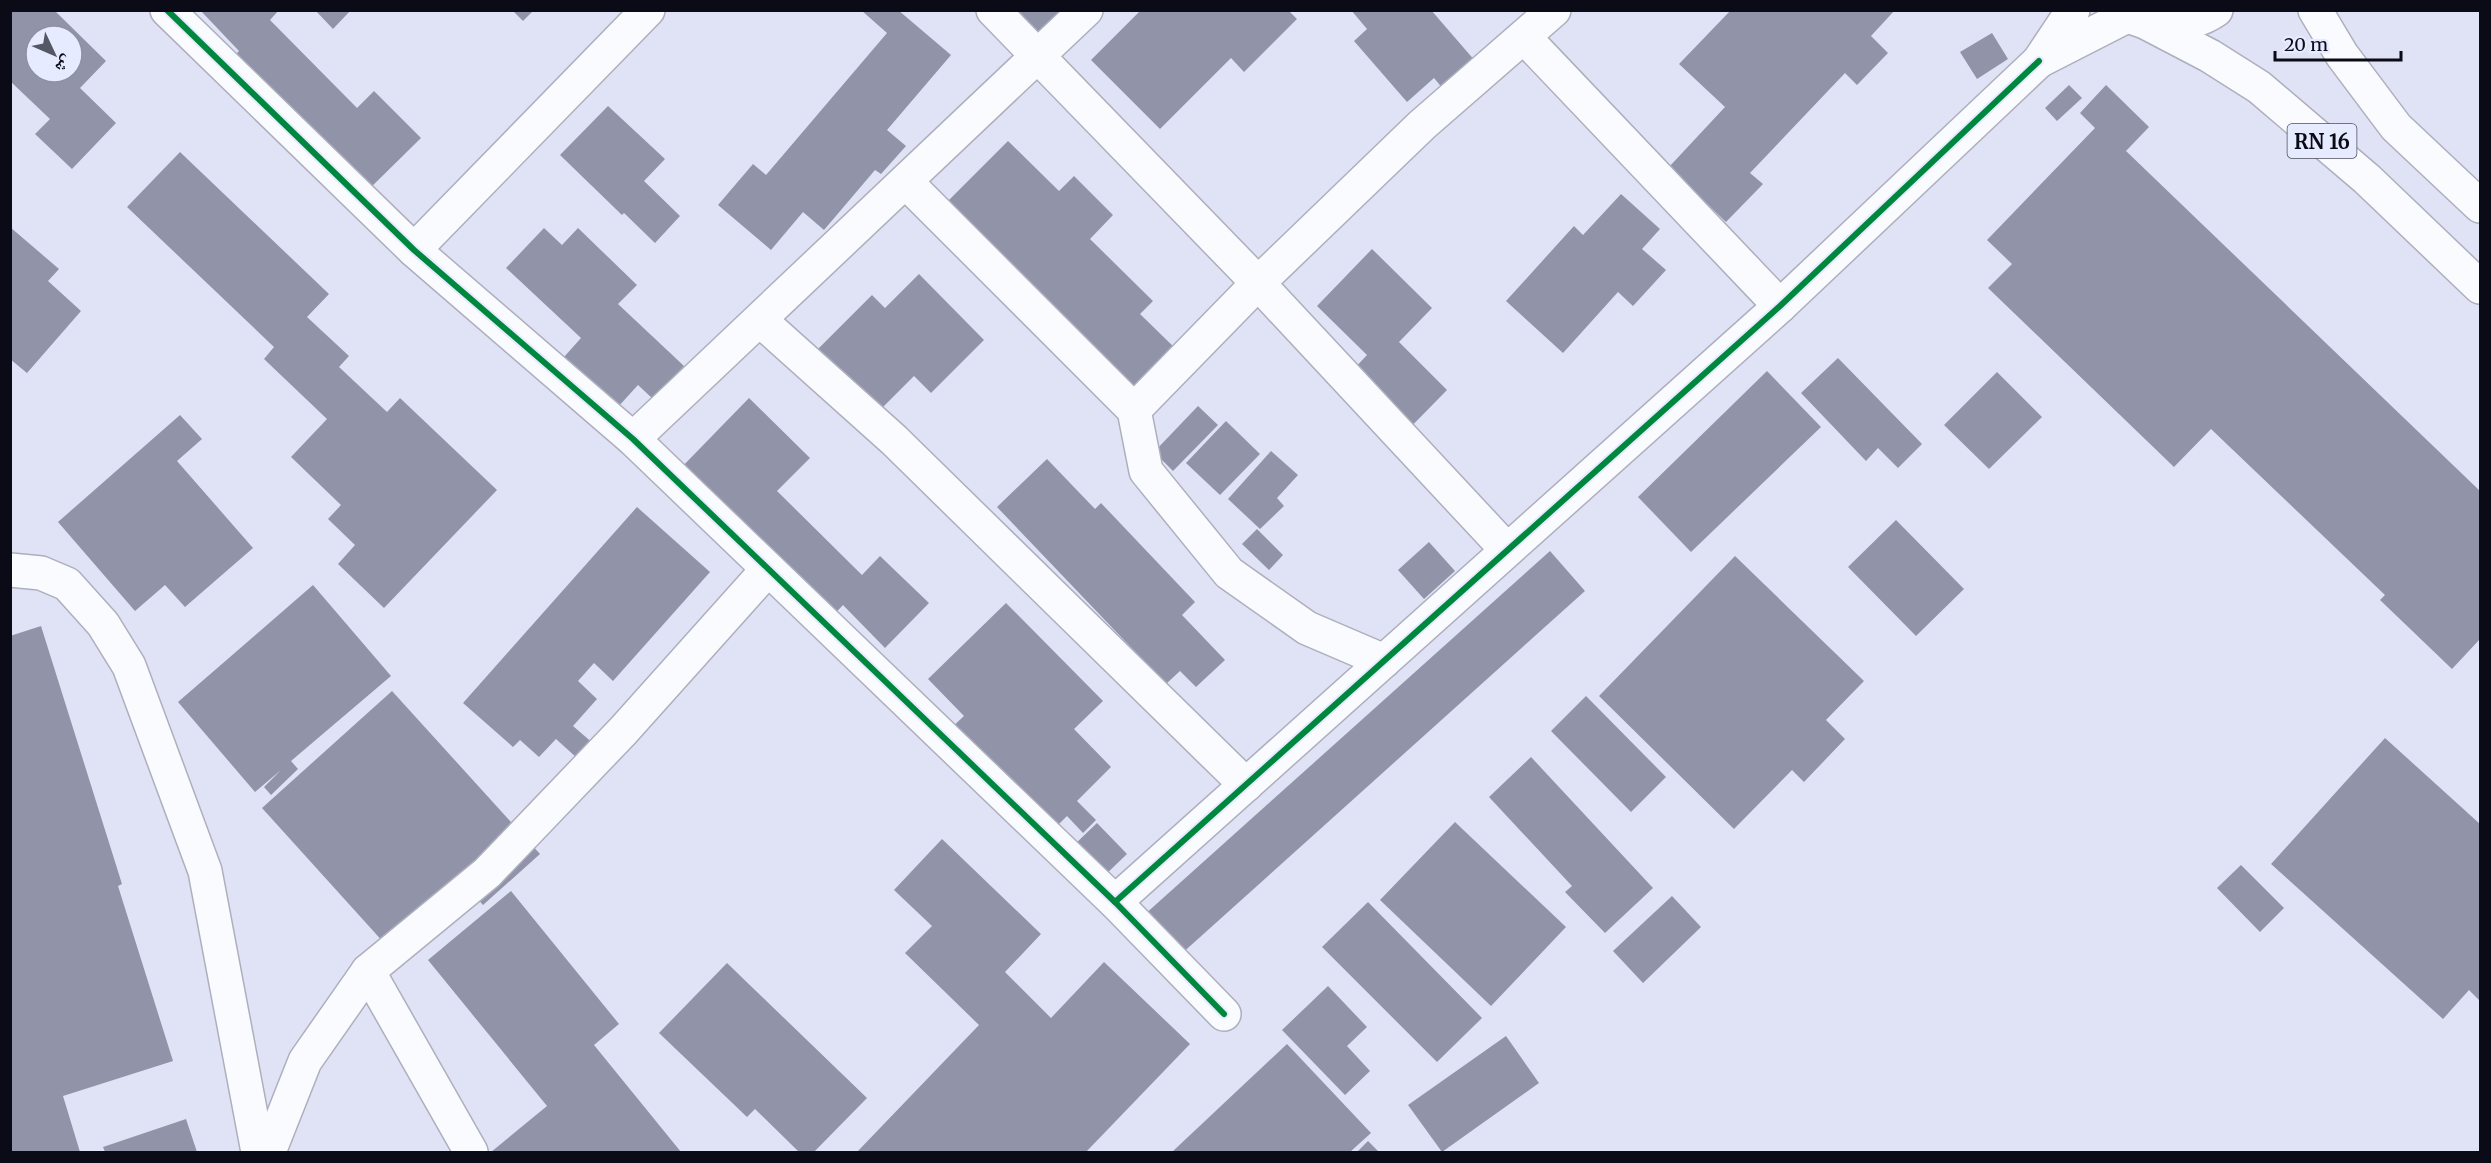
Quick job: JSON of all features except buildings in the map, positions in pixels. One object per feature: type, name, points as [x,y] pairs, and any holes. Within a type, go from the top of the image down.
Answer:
[{"type":"street","points":[[167,10],[414,250],[633,440],[1115,902],[1224,1014]]},
{"type":"street","points":[[414,250],[648,10]]},
{"type":"street","points":[[993,10],[1258,283],[1507,550]]},
{"type":"street","points":[[633,440],[1086,10]]},
{"type":"street","points":[[1134,410],[1258,283],[1422,125],[1554,10]]},
{"type":"street","points":[[1115,902],[1780,306],[2039,61],[2073,10]]},
{"type":"street","points":[[2039,61],[2129,16],[2174,25],[2206,17],[2216,10]]},
{"type":"street","name":"RN 16","points":[[2315,10],[2342,55],[2396,127],[2481,206]]},
{"type":"street","name":"RN 16","points":[[2129,16],[2210,56],[2259,87],[2367,179],[2481,287]]},
{"type":"street","points":[[1524,37],[1780,306]]},
{"type":"street","points":[[906,182],[1134,410],[1146,471],[1229,573],[1307,628],[1384,661]]},
{"type":"street","points":[[760,320],[894,440],[1246,785]]},
{"type":"street","points":[[269,1152],[305,1061],[368,971],[486,873],[623,732],[768,569]]},
{"type":"street","points":[[10,570],[40,573],[67,584],[104,624],[129,666],[205,871],[258,1152]]},
{"type":"street","points":[[368,971],[471,1152]]},
{"type":"cycle path","points":[[167,10],[414,250],[633,439],[1115,902],[1224,1014]]},
{"type":"cycle path","points":[[1115,902],[1780,306],[2039,61]]}]
